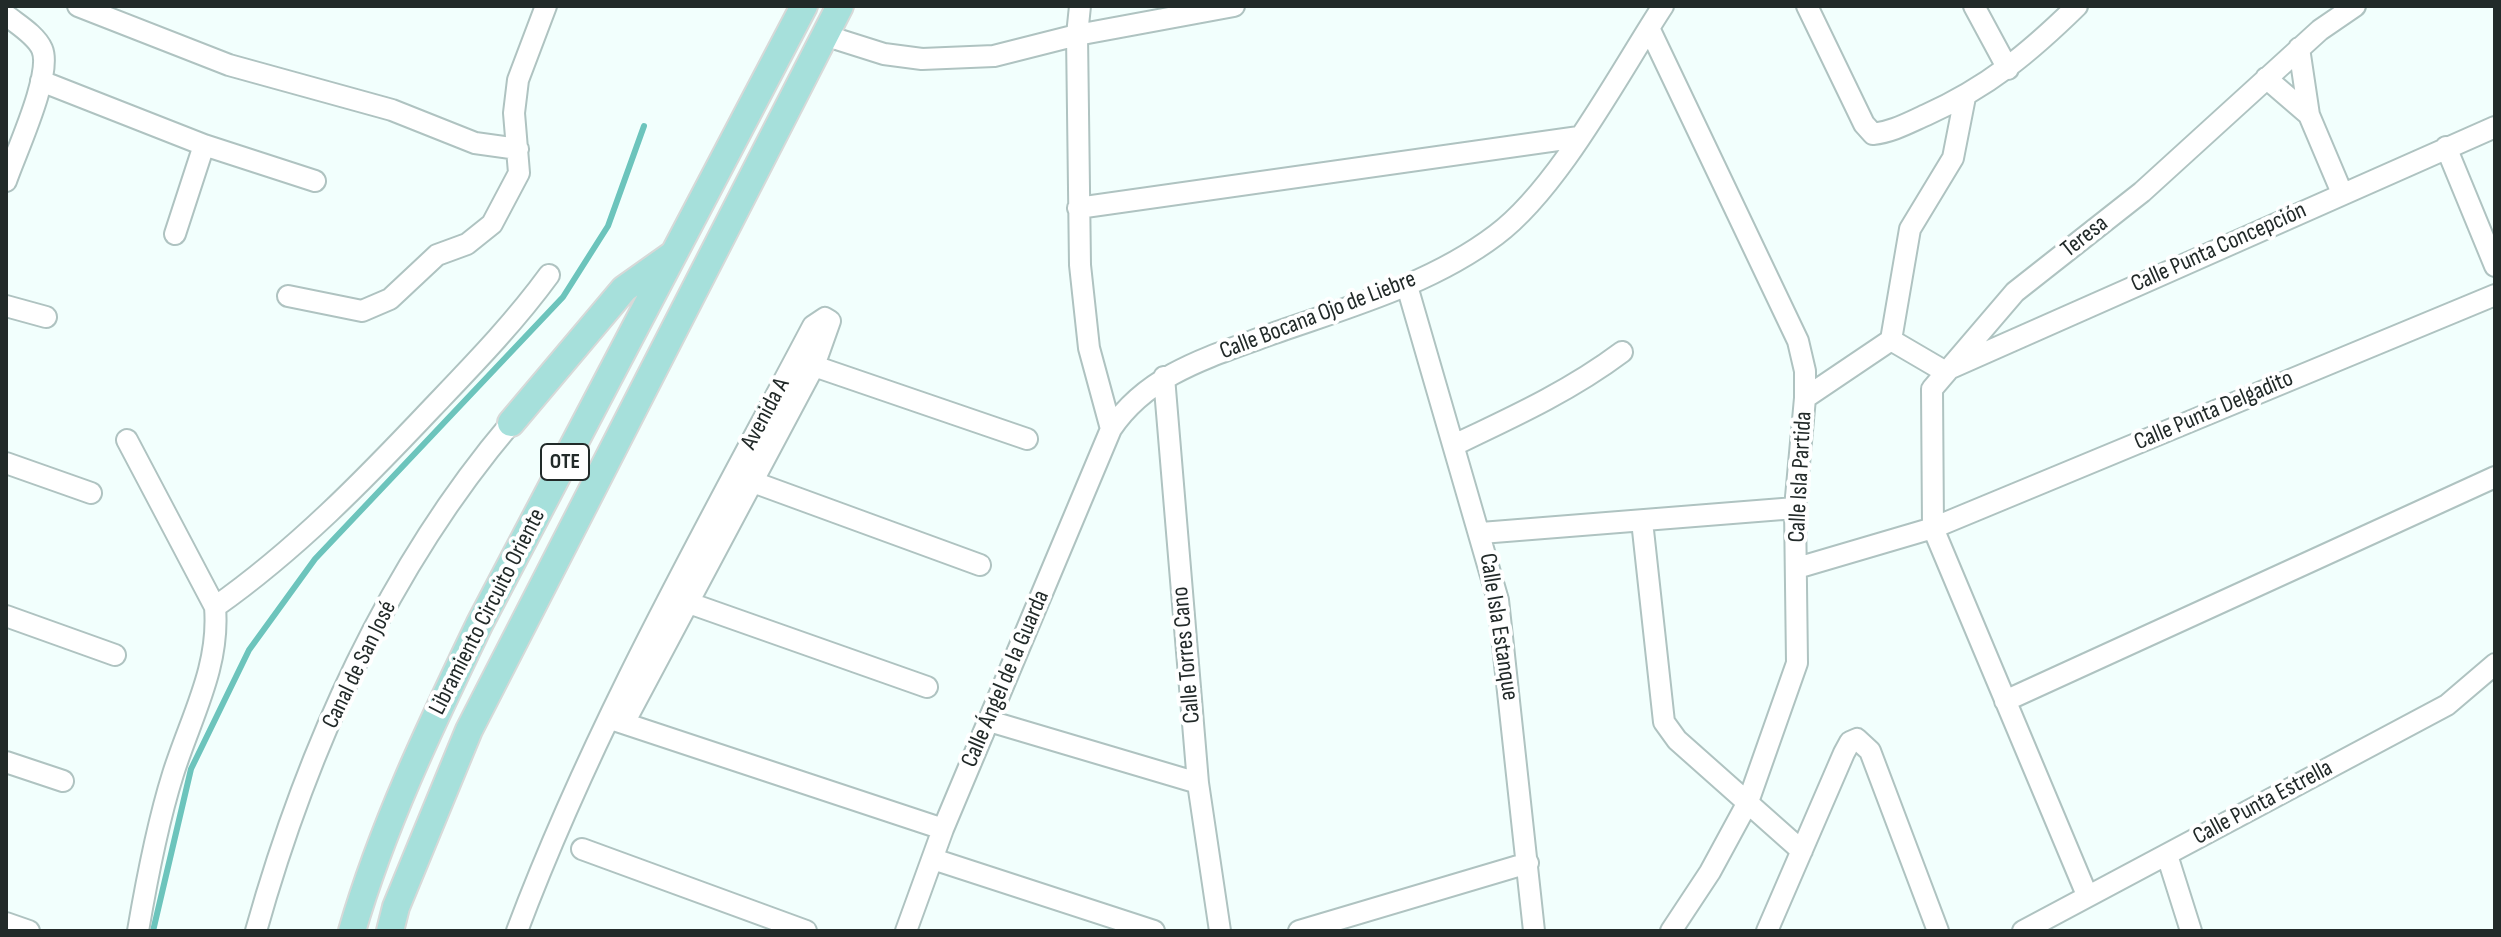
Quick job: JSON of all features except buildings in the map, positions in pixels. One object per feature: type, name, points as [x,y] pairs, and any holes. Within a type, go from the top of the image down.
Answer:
[{"type":"main road","name":"Libramiento Circuito Oriente","points":[[352,931],[378,855],[432,722],[480,623],[804,6]]},
{"type":"main road","name":"Libramiento Circuito Oriente","points":[[390,931],[396,907],[469,730],[840,6]]},
{"type":"main road","points":[[511,423],[624,289],[675,253]]},
{"type":"street","points":[[78,6],[229,65],[392,110],[475,143],[518,149]]},
{"type":"street","points":[[288,296],[362,311],[390,299],[437,255],[467,244],[492,224],[519,173],[514,113],[518,80],[546,6]]},
{"type":"street","points":[[1080,6],[1077,35],[1078,208],[1089,348],[1111,429]]},
{"type":"street","points":[[827,36],[884,54],[954,59],[1035,48],[1077,35],[1234,6]]},
{"type":"street","name":"Calle Bocana Ojo de Liebre","points":[[1111,429],[1140,394],[1164,377],[1407,286],[1496,235],[1536,195],[1579,137],[1663,6]]},
{"type":"street","points":[[1807,6],[1864,124],[1873,134],[1889,132],[1965,97],[2008,69],[2077,6]]},
{"type":"street","points":[[1974,6],[2008,69]]},
{"type":"street","name":"Teresa","points":[[1933,528],[1932,389],[1944,371],[2015,292],[2142,192],[2299,48],[2355,6]]},
{"type":"street","points":[[6,15],[43,50],[41,81],[6,181]]},
{"type":"street","name":"Calle Isla Partida","points":[[1649,28],[1798,341],[1805,371],[1795,508],[1797,663],[1748,802],[1710,872],[1671,931]]},
{"type":"street","points":[[2299,48],[2309,115],[2342,193]]},
{"type":"street","points":[[2266,78],[2309,115]]},
{"type":"street","points":[[41,81],[204,145],[315,181]]},
{"type":"street","points":[[1805,398],[1891,340],[1910,229],[1953,158],[1965,97]]},
{"type":"street","name":"Calle Punta Concepción","points":[[1944,371],[2495,127]]},
{"type":"street","points":[[1078,208],[1579,137]]},
{"type":"street","points":[[175,234],[204,145]]},
{"type":"street","points":[[2446,147],[2495,266]]},
{"type":"street","points":[[215,607],[268,570],[356,488],[521,314],[549,275]]},
{"type":"street","name":"Calle Isla Estanque","points":[[1407,286],[1481,533],[1504,637],[1534,931]]},
{"type":"street","name":"Calle Punta Delgadito","points":[[1933,528],[2495,295]]},
{"type":"street","points":[[6,306],[46,317]]},
{"type":"street","name":"Avenida A","points":[[517,931],[552,838],[615,721],[813,326],[825,318],[830,321],[829,331],[814,366],[689,603],[615,721]]},
{"type":"street","points":[[1891,340],[1944,371]]},
{"type":"street","points":[[1454,445],[1585,380],[1622,352]]},
{"type":"street","points":[[814,366],[1027,439]]},
{"type":"street","name":"Calle Torres Cano","points":[[1164,377],[1198,783],[1220,931]]},
{"type":"street","name":"Canal de San José","points":[[256,931],[304,781],[368,640],[443,509],[511,423]]},
{"type":"street","name":"Calle Ángel de la Guarda","points":[[906,931],[943,829],[1111,429]]},
{"type":"street","points":[[127,440],[215,607],[218,639],[173,775],[153,849],[138,931]]},
{"type":"street","points":[[6,463],[91,493]]},
{"type":"street","points":[[2005,701],[2495,477]]},
{"type":"street","points":[[753,482],[980,565]]},
{"type":"street","points":[[1481,533],[1795,508]]},
{"type":"street","points":[[1642,521],[1664,722],[1677,740],[1802,851]]},
{"type":"street","points":[[1797,568],[1933,528],[2087,895]]},
{"type":"street","points":[[689,603],[927,687]]},
{"type":"street","points":[[6,616],[115,655]]},
{"type":"street","name":"Calle Punta Estrella","points":[[2023,931],[2447,705],[2495,664]]},
{"type":"street","points":[[615,721],[943,829]]},
{"type":"street","points":[[989,721],[1198,783]]},
{"type":"street","points":[[1770,928],[1844,753],[1850,742],[1857,739],[1870,751],[1938,931]]},
{"type":"street","points":[[6,762],[63,781]]},
{"type":"street","points":[[582,849],[803,930]]},
{"type":"street","points":[[2167,855],[2191,931]]},
{"type":"street","points":[[933,859],[1154,931]]},
{"type":"street","points":[[1299,931],[1528,863]]},
{"type":"street","points":[[6,923],[29,931]]},
{"type":"waterway","points":[[153,931],[191,769],[249,650],[315,559],[563,297],[608,226],[644,126]]}]
